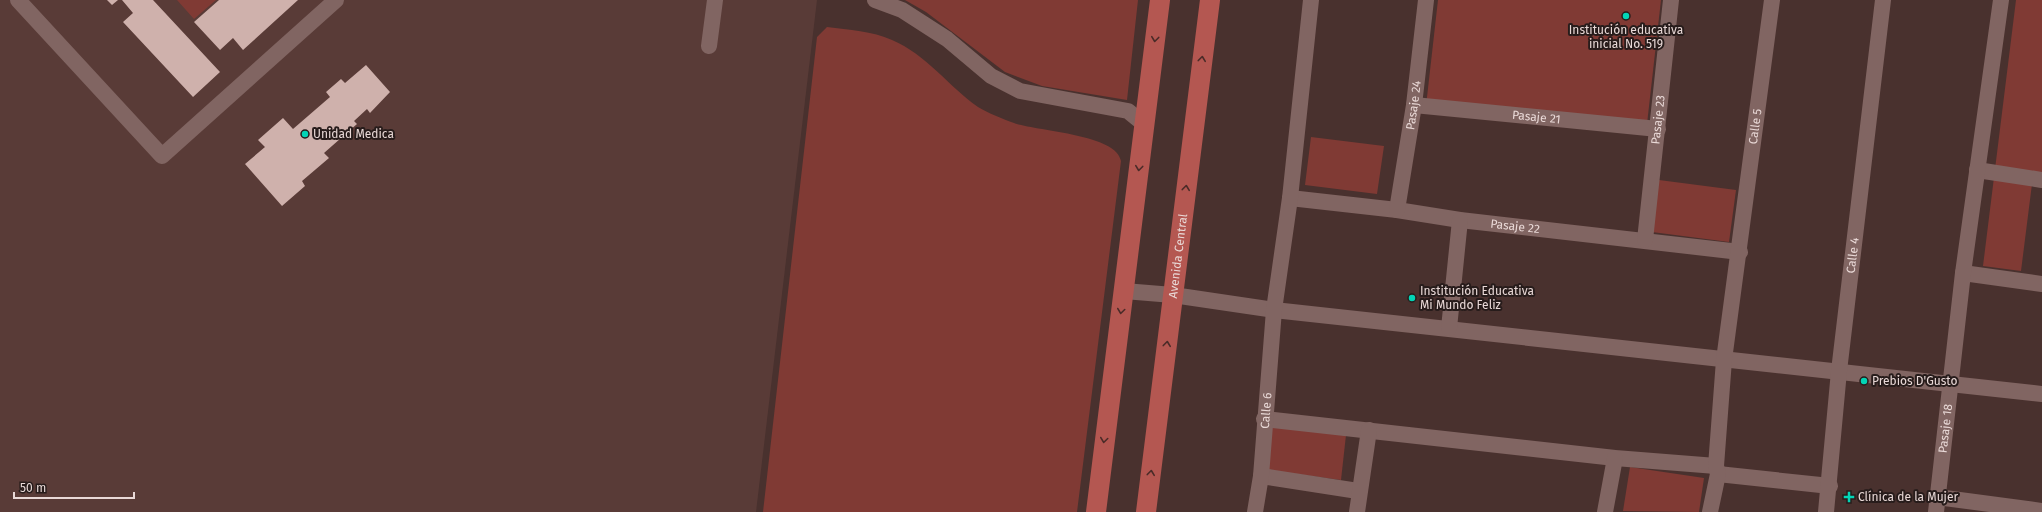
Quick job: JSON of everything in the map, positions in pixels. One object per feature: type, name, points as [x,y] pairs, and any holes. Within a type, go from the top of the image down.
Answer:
[{"type":"main road","points":[[1096,512],[1160,0]]},
{"type":"main road","name":"Avenida Central","points":[[1146,512],[1210,0]]},
{"type":"street","points":[[18,0],[162,156],[336,0]]},
{"type":"street","points":[[709,46],[715,0]]},
{"type":"street","points":[[875,0],[902,10],[947,39],[991,76],[1020,91],[1128,110],[1144,124]]},
{"type":"street","name":"Calle 6","points":[[1255,512],[1261,476],[1264,419],[1274,310],[1290,198],[1311,0]]},
{"type":"street","name":"Pasaje 24","points":[[1397,210],[1414,105],[1426,0]]},
{"type":"street","name":"Pasaje 23","points":[[1645,240],[1671,0]]},
{"type":"street","name":"Calle 5","points":[[1710,512],[1717,470],[1724,360],[1740,252],[1772,0]]},
{"type":"street","name":"Calle 4","points":[[1826,512],[1830,486],[1839,371],[1883,0]]},
{"type":"street","name":"Pasaje 18","points":[[1936,505],[1963,273],[2001,0]]},
{"type":"street","name":"Pasaje 21","points":[[1414,105],[1658,129]]},
{"type":"street","points":[[1978,170],[2042,180]]},
{"type":"street","name":"Pasaje 22","points":[[1290,198],[1397,210],[1460,220],[1740,252]]},
{"type":"street","points":[[1449,328],[1460,220]]},
{"type":"street","points":[[1963,273],[2042,284]]},
{"type":"street","points":[[1124,291],[1274,310],[2042,394]]},
{"type":"street","points":[[1264,419],[1717,470],[1830,486]]},
{"type":"street","points":[[1357,512],[1358,491],[1369,430]]},
{"type":"street","points":[[1605,512],[1615,458]]},
{"type":"street","points":[[1261,476],[1358,491]]},
{"type":"street","points":[[1936,505],[2042,511]]},
{"type":"shaded area","points":[[0,0],[817,0],[756,512],[0,512]]},
{"type":"shaded area","points":[[177,0],[216,0],[194,19]]},
{"type":"shaded area","points":[[905,0],[1138,0],[1127,100],[1042,86],[1005,72],[926,12]]},
{"type":"shaded area","points":[[1438,0],[1661,0],[1647,124],[1426,106]]},
{"type":"shaded area","points":[[2016,0],[2042,0],[2042,177],[2033,176],[2021,271],[1983,266]]},
{"type":"shaded area","points":[[827,27],[868,33],[892,40],[905,46],[927,62],[967,99],[978,107],[1014,123],[1091,139],[1106,145],[1116,152],[1121,161],[1077,512],[763,512],[817,37]]},
{"type":"shaded area","points":[[1311,137],[1384,146],[1377,194],[1305,185]]},
{"type":"shaded area","points":[[1659,180],[1736,190],[1729,242],[1652,232]]},
{"type":"shaded area","points":[[1271,425],[1346,435],[1341,480],[1266,470]]},
{"type":"shaded area","points":[[1630,467],[1704,478],[1699,512],[1623,511]]},
{"type":"building","points":[[107,0],[118,0],[112,5]]},
{"type":"building","points":[[122,0],[153,0],[220,72],[193,97],[123,22],[133,13]]},
{"type":"building","points":[[219,0],[298,0],[243,50],[233,38],[220,50],[194,22]]},
{"type":"building","name":"Unidad Medica","points":[[366,65],[390,92],[370,113],[367,109],[354,121],[357,124],[324,153],[329,158],[302,181],[305,186],[282,206],[245,164],[265,147],[258,140],[283,118],[293,129],[330,97],[326,92],[341,79],[345,83]]},
{"type":"place","name":"Institución educativa inicial No. 519","points":[[1626,16]]},
{"type":"place","name":"Unidad Medica","points":[[305,134]]},
{"type":"place","name":"Institución Educativa Mi Mundo Feliz","points":[[1412,298]]},
{"type":"place","name":"Prebios D'Gusto","points":[[1864,381]]},
{"type":"place","name":"Clínica de la Mujer","points":[[1849,497]]}]
